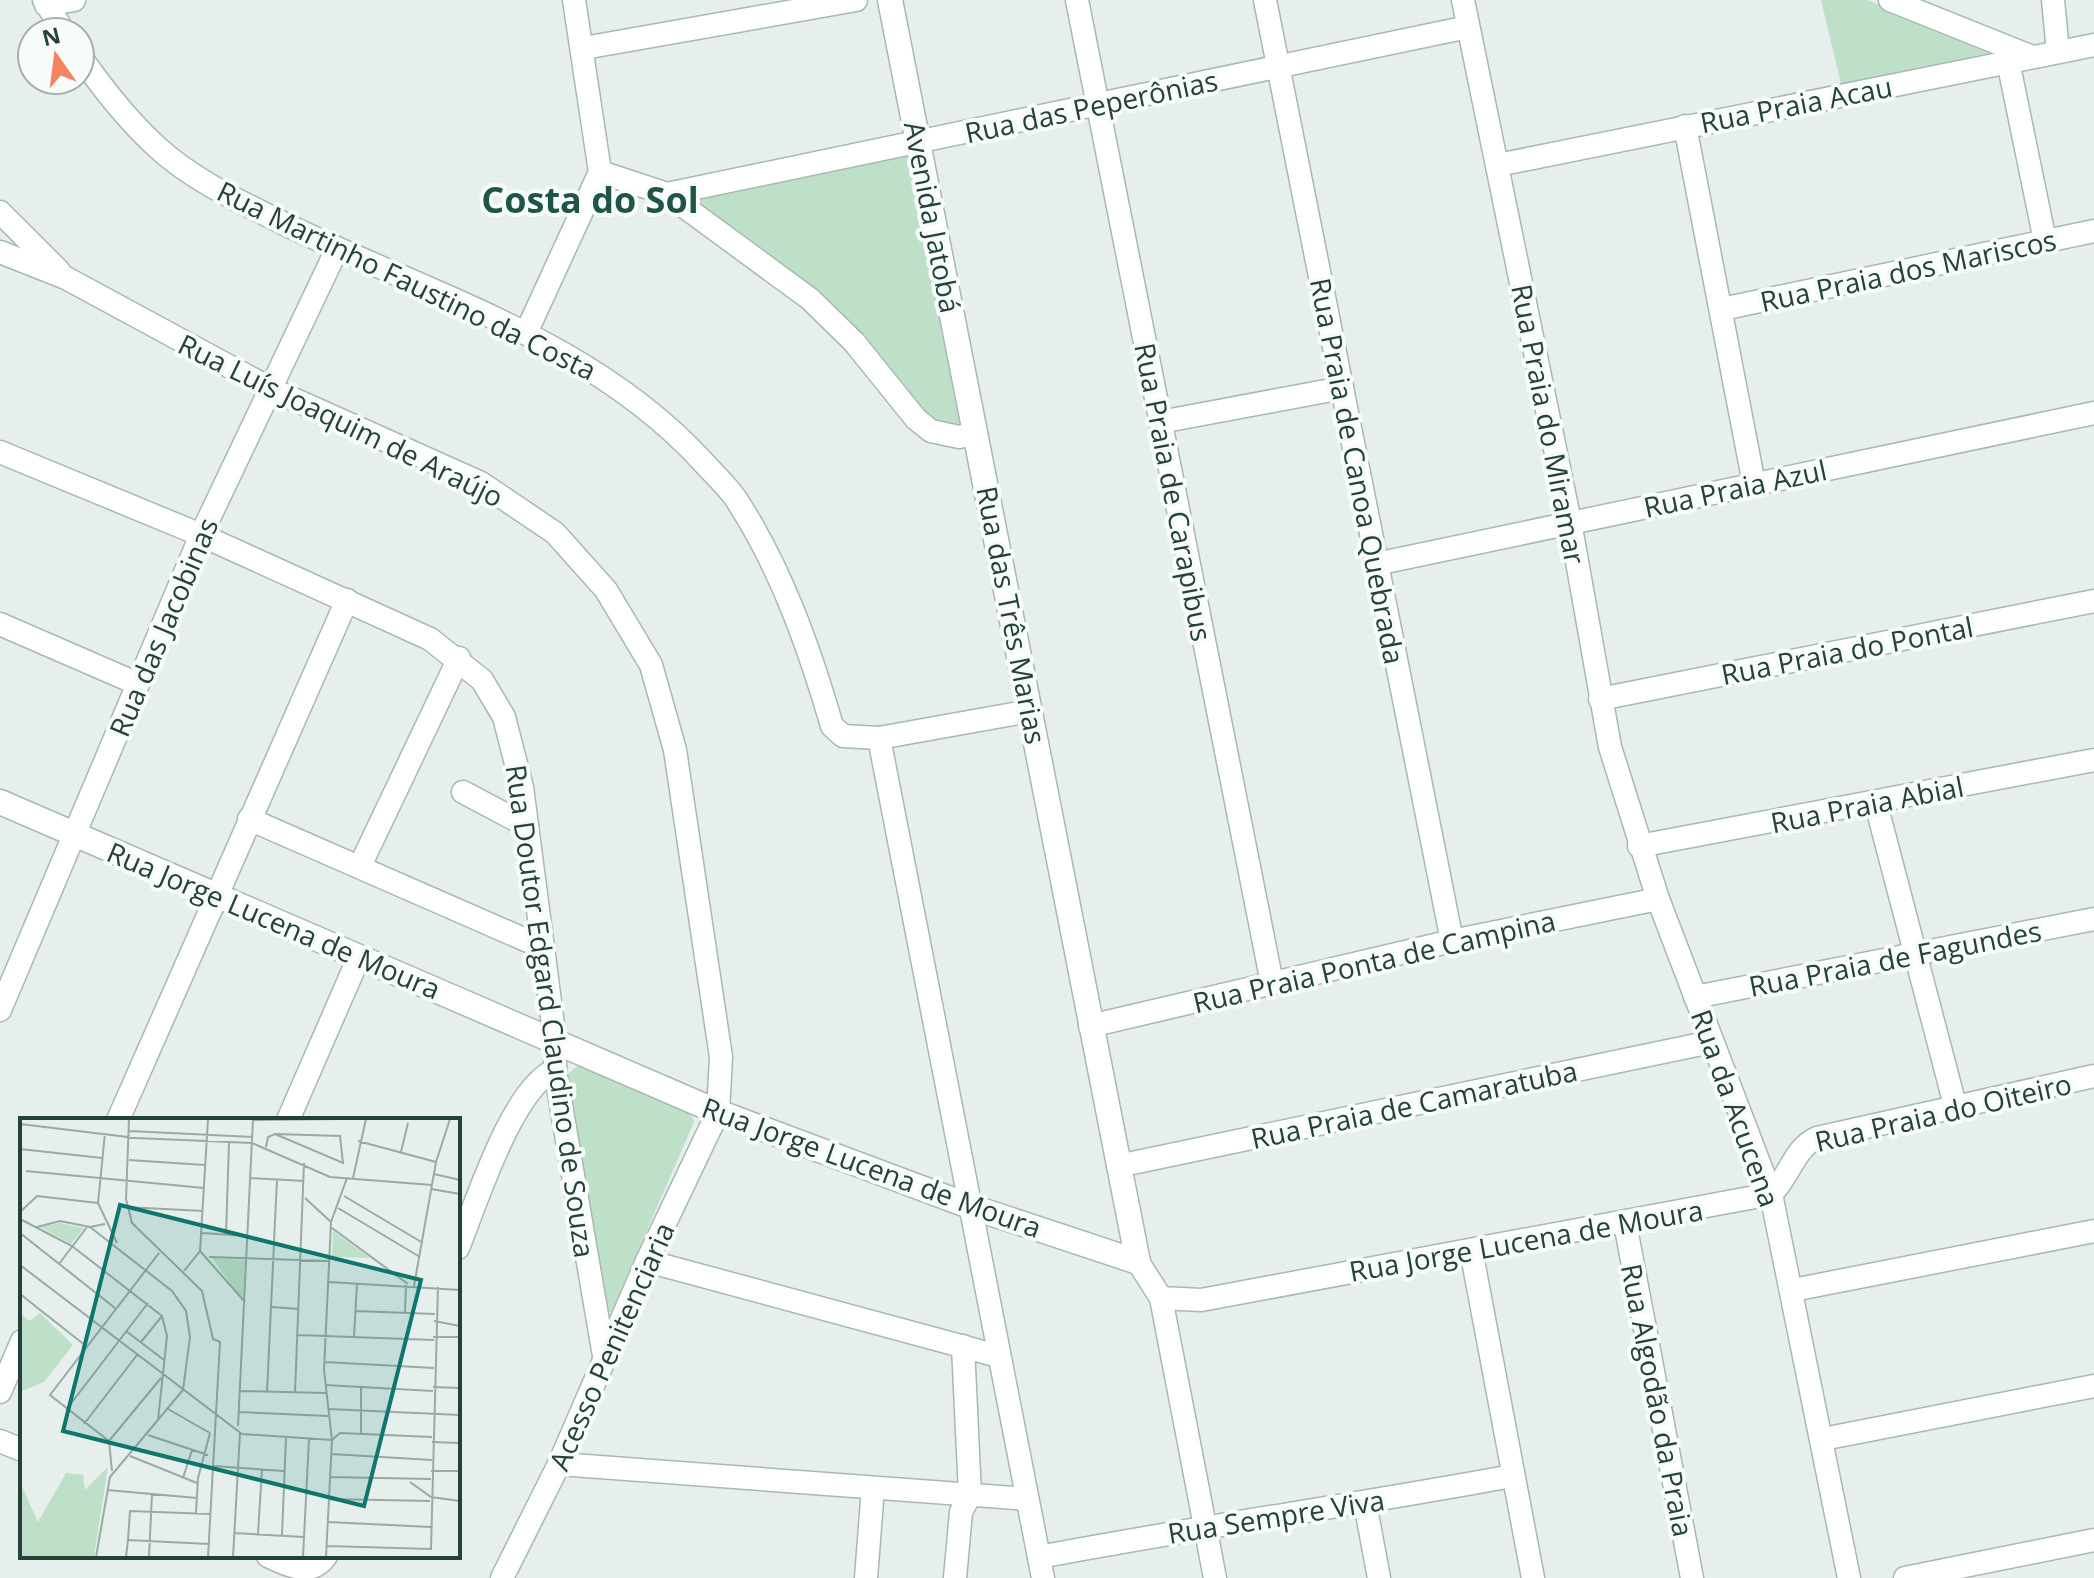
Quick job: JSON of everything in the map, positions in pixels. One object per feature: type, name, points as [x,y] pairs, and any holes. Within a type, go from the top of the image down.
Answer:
[{"type":"street","points":[[45,3],[74,0]]},
{"type":"street","points":[[526,333],[600,172],[584,48],[574,0]]},
{"type":"street","points":[[584,48],[738,10],[856,0]]},
{"type":"street","name":"Avenida Jatobá","points":[[890,0],[976,433]]},
{"type":"street","name":"Rua Praia de Carapibus","points":[[1077,0],[1272,983]]},
{"type":"street","name":"Rua Praia de Canoa Quebrada","points":[[1265,0],[1452,941]]},
{"type":"street","name":"Rua Praia do Miramar","points":[[1463,0],[1570,522],[1600,699],[1610,747],[1639,846]]},
{"type":"street","points":[[1890,0],[2031,57]]},
{"type":"street","points":[[2053,0],[2058,52]]},
{"type":"street","name":"Rua das Peperônias","points":[[667,194],[1468,27]]},
{"type":"street","name":"Rua Praia Acau","points":[[1498,165],[2094,45]]},
{"type":"street","points":[[2008,61],[2045,241]]},
{"type":"street","name":"Rua Martinho Faustino da Costa","points":[[96,79],[109,98],[159,150],[225,194],[337,249],[526,333],[611,380],[677,433],[734,496],[774,568],[797,619],[832,726],[843,736],[879,738],[1030,711]]},
{"type":"street","points":[[1685,126],[1754,484]]},
{"type":"street","points":[[600,172],[667,194],[810,299],[854,342],[916,419],[931,431],[959,437],[976,433]]},
{"type":"street","points":[[0,212],[66,278]]},
{"type":"street","name":"Rua Praia dos Mariscos","points":[[1722,309],[2094,231]]},
{"type":"street","name":"Rua das Jacobinas","points":[[0,1010],[6,979],[76,835],[201,535],[337,249]]},
{"type":"street","name":"Rua Luís Joaquim de Araújo","points":[[0,252],[66,278],[271,389],[481,483],[555,533],[606,590],[651,665],[675,750],[721,1057],[718,1112]]},
{"type":"street","points":[[1160,422],[1342,388]]},
{"type":"street","name":"Rua Praia Azul","points":[[1376,564],[2094,413]]},
{"type":"street","name":"Rua das Três Marias","points":[[976,433],[1138,1262]]},
{"type":"street","name":"Rua Doutor Edgard Claudino de Souza","points":[[0,452],[201,535],[430,639],[459,658],[482,680],[504,717],[522,787],[555,1040],[555,1070],[604,1356]]},
{"type":"street","points":[[119,1118],[347,600]]},
{"type":"street","name":"Rua Praia do Pontal","points":[[1600,699],[2094,601]]},
{"type":"street","points":[[0,624],[138,684]]},
{"type":"street","points":[[360,866],[459,658]]},
{"type":"street","points":[[879,738],[1041,1568]]},
{"type":"street","name":"Rua Praia Abial","points":[[1639,846],[1876,804],[2094,760]]},
{"type":"street","points":[[463,792],[527,826]]},
{"type":"street","name":"Rua Jorge Lucena de Moura","points":[[0,802],[718,1112],[972,1207],[1138,1262]]},
{"type":"street","points":[[1876,804],[1955,1105]]},
{"type":"street","points":[[249,819],[544,948]]},
{"type":"street","name":"Rua da Acucena","points":[[1639,846],[1771,1194],[1811,1377],[1849,1578]]},
{"type":"street","name":"Rua Praia Ponta de Campina","points":[[1090,1026],[1452,941],[1658,899]]},
{"type":"street","name":"Rua Praia de Fagundes","points":[[1695,997],[2094,919]]},
{"type":"street","points":[[289,1118],[359,957]]},
{"type":"street","name":"Rua Praia de Camaratuba","points":[[1118,1166],[1711,1042]]},
{"type":"street","points":[[460,1243],[517,1108],[537,1082],[555,1070]]},
{"type":"street","name":"Rua Praia do Oiteiro","points":[[1771,1194],[1785,1182],[1805,1143],[1955,1105],[2094,1076]]},
{"type":"street","name":"Acesso Penitenciaria","points":[[502,1578],[559,1464],[604,1356],[718,1112]]},
{"type":"street","name":"Rua Jorge Lucena de Moura","points":[[1161,1298],[1201,1300],[1771,1194]]},
{"type":"street","name":"Rua Algodão da Praia","points":[[1625,1223],[1692,1578]]},
{"type":"street","points":[[1793,1290],[2094,1231]]},
{"type":"street","points":[[1471,1250],[1533,1578]]},
{"type":"street","points":[[647,1261],[998,1356]]},
{"type":"street","points":[[1138,1262],[1161,1298],[1215,1578]]},
{"type":"street","points":[[0,1392],[20,1346]]},
{"type":"street","points":[[955,1578],[959,1522],[970,1495],[963,1346]]},
{"type":"street","points":[[1823,1439],[2094,1386]]},
{"type":"street","points":[[0,1441],[20,1449]]},
{"type":"street","points":[[559,1464],[1027,1499]]},
{"type":"street","name":"Rua Sempre Viva","points":[[1041,1568],[1205,1525],[1365,1503],[1512,1476]]},
{"type":"street","points":[[866,1578],[873,1488]]},
{"type":"street","points":[[1365,1503],[1379,1578]]},
{"type":"street","points":[[1905,1578],[2094,1540]]},
{"type":"street","points":[[276,1560],[301,1570],[323,1567]]},
{"type":"green space","points":[[1821,0],[1867,0],[1995,52],[1841,84]]},
{"type":"green space","points":[[910,156],[963,421],[953,427],[932,419],[866,342],[694,201],[700,195]]},
{"type":"green space","points":[[579,1065],[690,1113],[694,1122],[611,1313],[606,1308],[567,1081],[569,1073]]},
{"type":"district","name":"Costa do Sol","points":[[590,199]]}]
